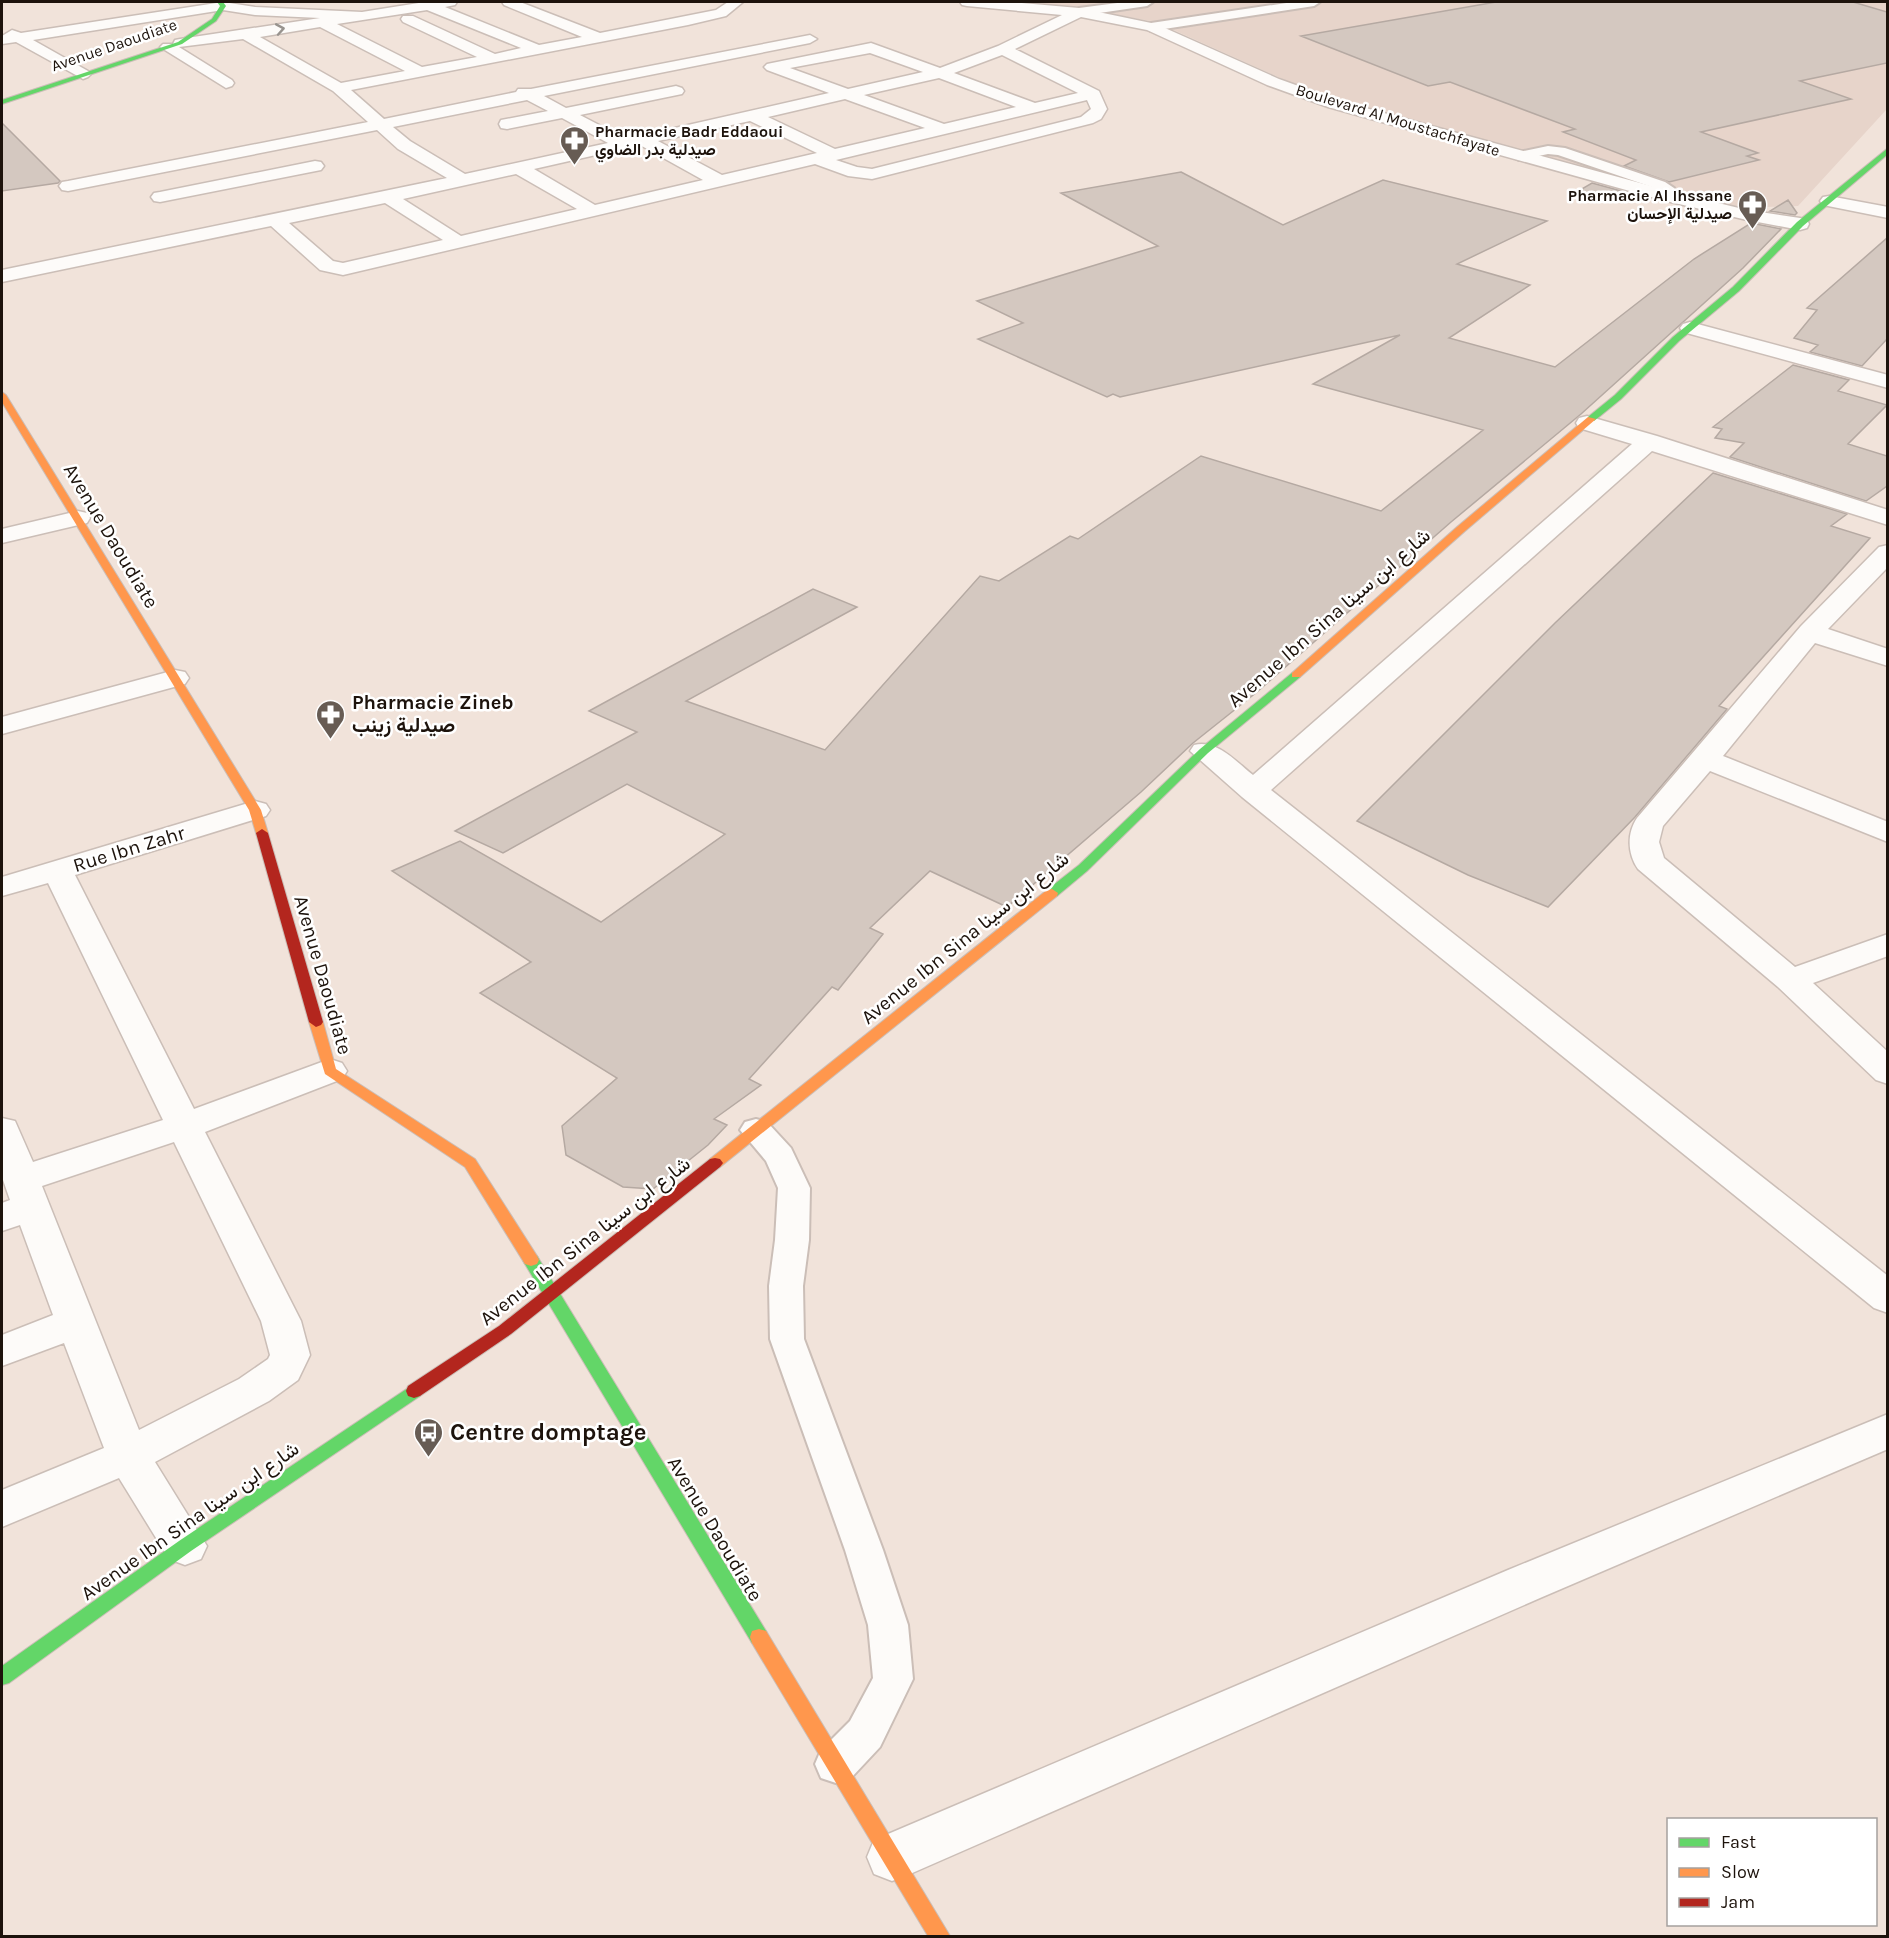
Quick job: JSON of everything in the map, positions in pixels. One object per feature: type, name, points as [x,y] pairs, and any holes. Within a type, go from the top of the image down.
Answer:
[{"type":"street","points":[[174,45],[450,2]]},
{"type":"street","points":[[509,2],[598,38]]},
{"type":"street","points":[[339,88],[469,63],[491,66],[538,50],[710,16],[721,13],[736,2]]},
{"type":"street","name":"Boulevard Al Moustachfayate","points":[[967,2],[1079,12],[1151,27],[1273,82],[1334,104],[1668,196],[1747,215],[1800,224]]},
{"type":"street","points":[[2,40],[222,4],[303,14],[358,15]]},
{"type":"street","name":"Avenue Daoudiate","points":[[2,102],[174,45],[214,20],[222,4]]},
{"type":"street","points":[[428,5],[538,50]]},
{"type":"street","points":[[390,10],[491,66]]},
{"type":"street","points":[[2,276],[277,212],[294,216],[388,197],[460,179],[941,73],[1003,49],[1079,12]]},
{"type":"street","points":[[321,22],[419,72]]},
{"type":"street","points":[[2,31],[19,37],[83,74]]},
{"type":"street","points":[[246,35],[339,88],[404,145],[460,179]]},
{"type":"street","points":[[68,186],[810,39]]},
{"type":"street","points":[[174,45],[226,83]]},
{"type":"street","points":[[942,129],[772,67],[868,47],[1034,108]]},
{"type":"street","points":[[753,116],[826,157],[862,174],[890,171],[1095,116],[1099,109],[1093,94],[1003,49]]},
{"type":"street","points":[[509,84],[623,144]]},
{"type":"street","points":[[507,124],[676,91]]},
{"type":"street","points":[[277,212],[327,266],[334,269],[353,267],[1093,94]]},
{"type":"street","points":[[643,140],[721,182]]},
{"type":"street","name":"Avenue Ibn Sina شارع ابن سينا","points":[[2,1677],[185,1546],[505,1330],[1083,868],[1204,752],[1268,700],[1461,529],[1618,397],[1647,367],[1736,289],[1800,224],[1887,150]]},
{"type":"street","points":[[160,197],[315,166]]},
{"type":"street","points":[[517,167],[595,212]]},
{"type":"street","points":[[244,180],[261,192]]},
{"type":"street","points":[[388,197],[460,243]]},
{"type":"street","points":[[1829,201],[1887,213]]},
{"type":"street","points":[[1690,328],[1887,382]]},
{"type":"street","name":"Avenue Daoudiate","points":[[2,395],[255,810],[330,1071],[470,1163],[552,1293],[940,1936]]},
{"type":"street","points":[[1587,423],[1887,518]]},
{"type":"street","points":[[1252,791],[1649,441]]},
{"type":"street","points":[[2,536],[78,518]]},
{"type":"street","points":[[1887,552],[1810,632],[1648,824],[1644,842],[1648,862],[1790,980],[1887,1072]]},
{"type":"street","points":[[1810,632],[1887,658]]},
{"type":"street","points":[[2,726],[175,678]]},
{"type":"street","points":[[1204,752],[1887,1298]]},
{"type":"street","points":[[1705,759],[1887,833]]},
{"type":"street","name":"Rue Ibn Zahr","points":[[2,887],[255,810]]},
{"type":"street","points":[[2,1509],[129,1456],[254,1390],[284,1369],[290,1355],[281,1321],[58,871]]},
{"type":"street","points":[[1790,980],[1887,944]]},
{"type":"street","points":[[18,1201],[184,1126],[330,1071]]},
{"type":"street","points":[[2,1130],[18,1201],[76,1322],[129,1456],[185,1546]]},
{"type":"street","points":[[2,1351],[76,1322]]},
{"type":"street","points":[[892,1857],[1524,1584],[1887,1431]]},
{"type":"lane","points":[[1079,12],[1147,2]]},
{"type":"lane","points":[[1151,27],[1314,2]]},
{"type":"lane","points":[[756,1130],[780,1156],[794,1188],[792,1240],[786,1286],[787,1338],[864,1550],[888,1625],[893,1679],[865,1734],[836,1764]]},
{"type":"shaded area","points":[[1008,2],[1887,2],[1887,109],[1798,206],[1735,208],[1379,112],[1307,90],[1156,22],[1083,9]]},
{"type":"building","points":[[1496,2],[1853,2],[1887,12],[1887,63],[1800,81],[1851,99],[1701,132],[1758,153],[1747,156],[1759,160],[1669,182],[1624,166],[1636,160],[1563,132],[1575,129],[1450,82],[1428,86],[1301,36]]},
{"type":"building","points":[[2,123],[60,181],[58,183],[2,191]]},
{"type":"building","points":[[1181,172],[1283,225],[1383,180],[1547,221],[1457,264],[1530,285],[1449,338],[1555,367],[1694,259],[1751,223],[1781,229],[1743,268],[1581,414],[1451,522],[1257,692],[1193,743],[1141,792],[1007,907],[930,871],[870,928],[883,934],[838,990],[832,987],[749,1079],[761,1085],[714,1119],[727,1125],[708,1145],[653,1189],[623,1187],[566,1155],[562,1126],[617,1078],[480,993],[531,962],[392,871],[460,841],[601,922],[725,834],[627,784],[503,853],[455,831],[637,732],[589,711],[813,589],[857,607],[686,701],[825,750],[980,576],[999,581],[1070,536],[1078,539],[1201,456],[1381,511],[1483,430],[1313,384],[1400,335],[1120,397],[1113,394],[1107,397],[978,339],[1023,323],[977,301],[1158,246],[1061,193]]},
{"type":"building","points":[[1592,183],[1625,192],[1585,202],[1580,190]]},
{"type":"building","points":[[1788,200],[1797,213],[1795,215],[1770,211]]},
{"type":"building","points":[[1887,238],[1887,339],[1862,366],[1810,352],[1818,345],[1794,338],[1817,310],[1807,308]]},
{"type":"building","points":[[1793,365],[1849,380],[1838,391],[1887,405],[1848,444],[1887,456],[1887,486],[1866,501],[1730,457],[1744,443],[1715,438],[1722,429],[1713,427]]},
{"type":"building","points":[[1713,473],[1847,514],[1831,526],[1870,538],[1719,706],[1727,709],[1635,817],[1548,907],[1468,875],[1357,821],[1555,623]]},
{"type":"traffic: fast","points":[[2,102],[180,43],[214,20],[223,6],[220,2]]},
{"type":"traffic: fast","points":[[1591,419],[1618,397],[1676,339],[1736,289],[1800,224],[1888,150]]},
{"type":"traffic: fast","points":[[1052,893],[1083,868],[1204,751],[1296,675]]},
{"type":"traffic: fast","points":[[531,1260],[759,1637]]},
{"type":"traffic: fast","points":[[2,1677],[185,1546],[414,1391]]},
{"type":"traffic: slow","points":[[2,395],[255,810],[262,833]]},
{"type":"traffic: slow","points":[[1296,675],[1461,529],[1591,419]]},
{"type":"traffic: slow","points":[[715,1163],[1052,893]]},
{"type":"traffic: slow","points":[[316,1022],[330,1071],[470,1163],[531,1260]]},
{"type":"traffic: slow","points":[[759,1637],[940,1936]]},
{"type":"traffic: jam","points":[[262,833],[316,1022]]},
{"type":"traffic: jam","points":[[414,1391],[505,1330],[715,1163]]},
{"type":"place","name":"Pharmacie Badr Eddaoui صيدلية بدر الضاوي","points":[[574,166]]},
{"type":"place","name":"Pharmacie Al Ihssane صيدلية الإحسان","points":[[1753,230]]},
{"type":"place","name":"Pharmacie Zineb صيدلية زينب","points":[[331,740]]},
{"type":"place","name":"Centre domptage","points":[[429,1458]]}]
